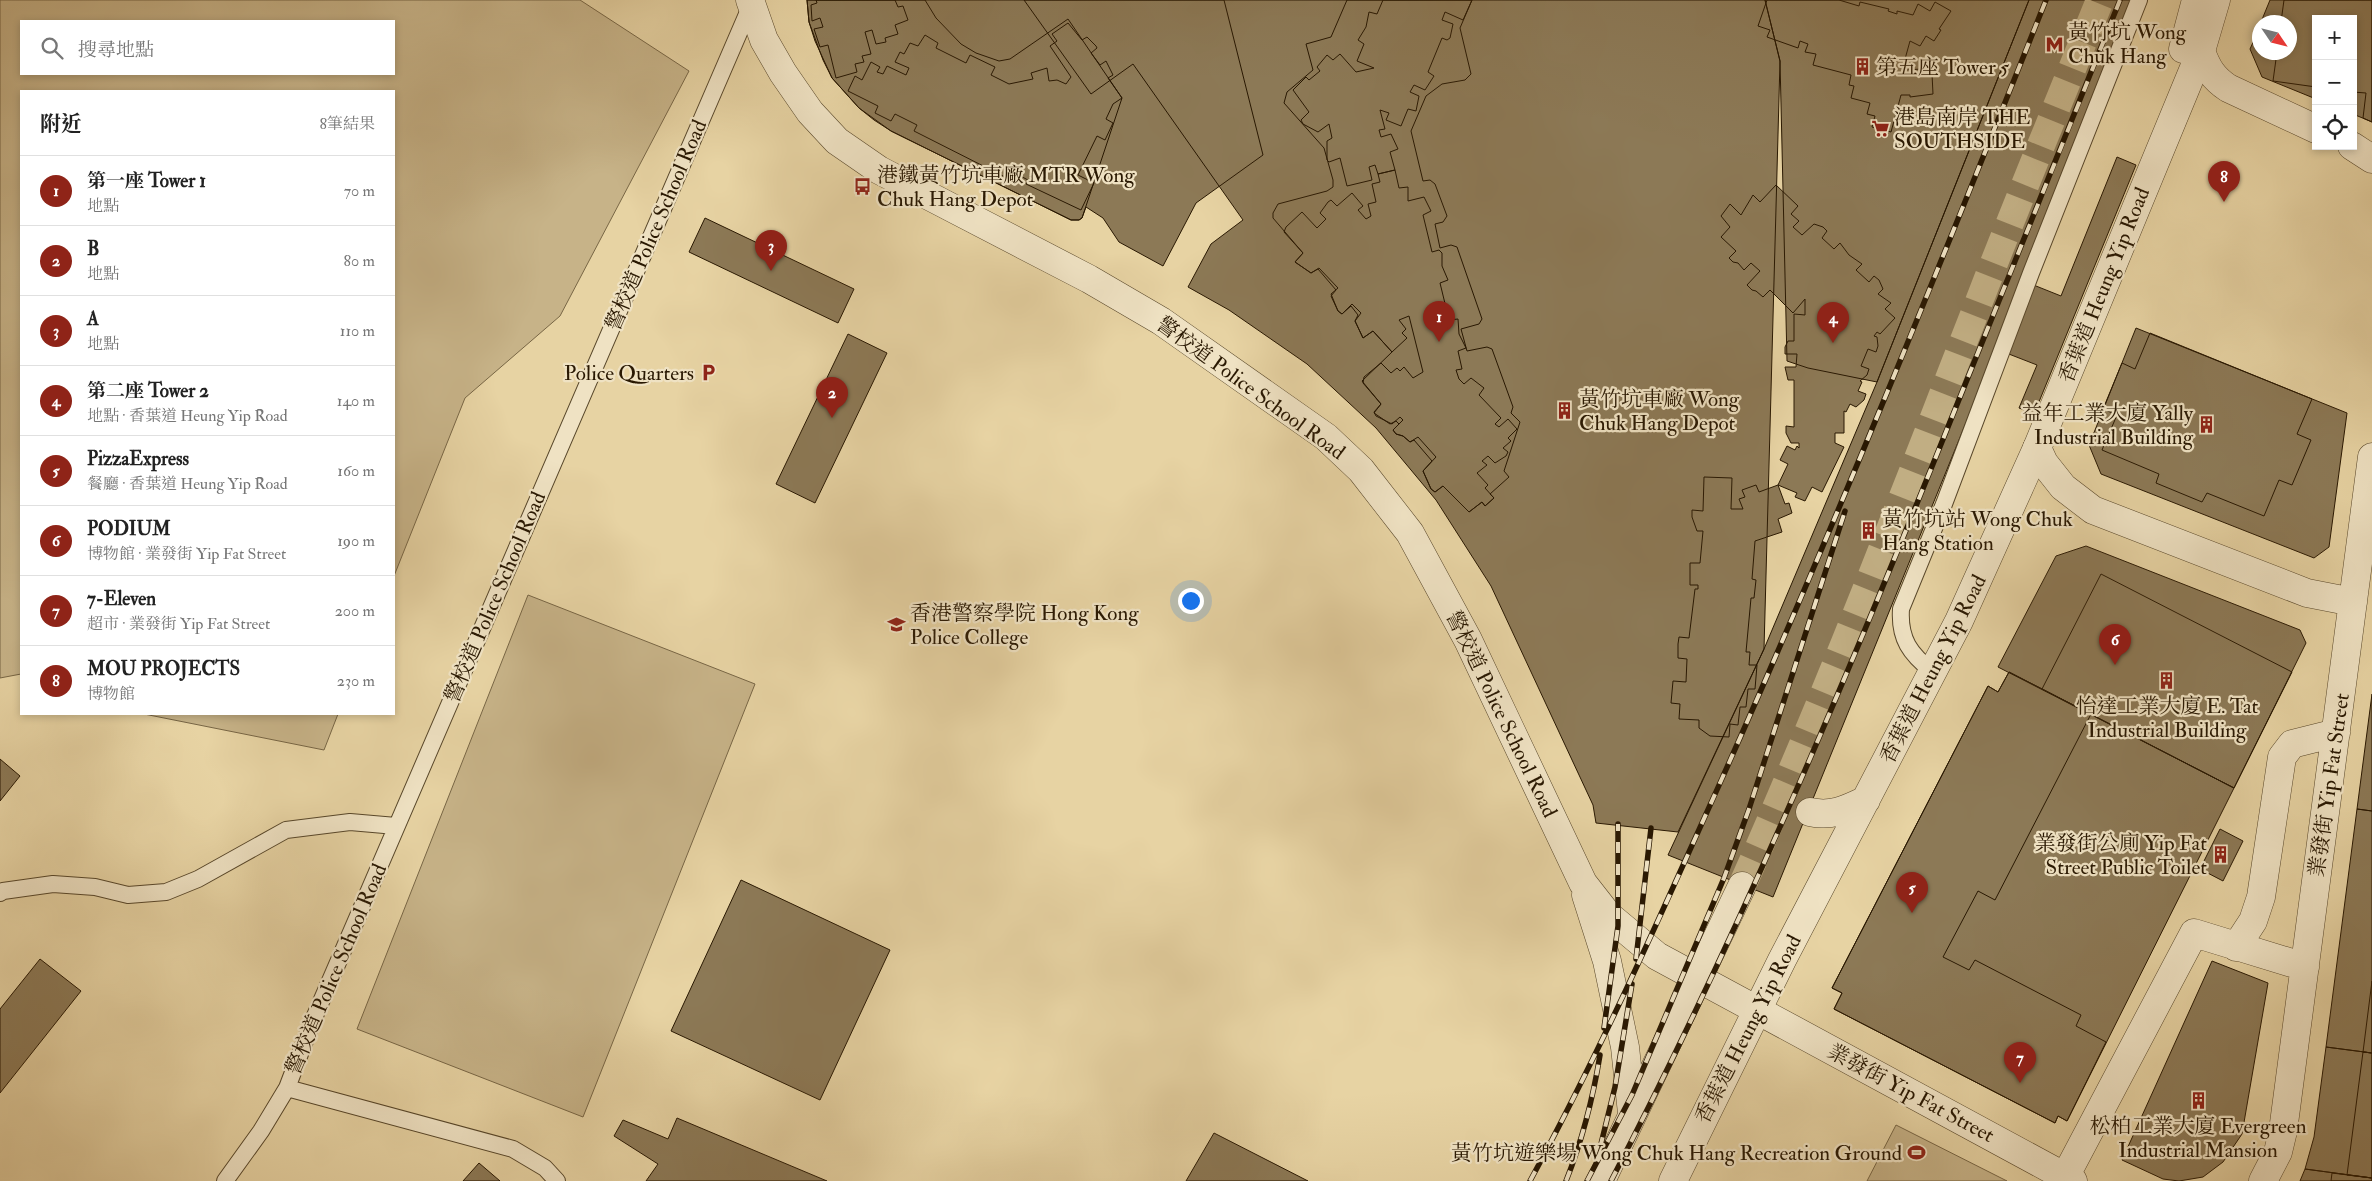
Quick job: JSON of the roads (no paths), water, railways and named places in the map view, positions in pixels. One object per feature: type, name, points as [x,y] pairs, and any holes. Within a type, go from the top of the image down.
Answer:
[{"type":"street","name":"香葉道 Heung Yip Road","points":[[2162,143],[2171,96],[2196,0]]},
{"type":"street","name":"香葉道 Heung Yip Road","points":[[1673,1181],[1757,1010],[1959,621],[2037,448],[2201,51],[2216,0]]},
{"type":"street","name":"警校道 Police School Road","points":[[750,2],[764,40],[783,73],[810,112],[837,141],[878,170],[1089,279],[1161,321],[1326,437],[1361,470],[1410,533],[1468,640],[1583,883],[1608,915],[1657,956],[1698,980],[1757,1010]]},
{"type":"street","points":[[2201,51],[2207,67],[2216,80],[2228,88],[2312,127]]},
{"type":"street","points":[[2357,149],[2372,159]]},
{"type":"street","points":[[2037,448],[2044,462],[2063,487],[2093,510],[2307,593],[2353,602]]},
{"type":"street","name":"業發街 Yip Fat Street","points":[[2263,1181],[2278,1152],[2283,1131],[2372,456]]},
{"type":"street","points":[[2236,947],[2253,920],[2261,897],[2282,757],[2292,744],[2336,733]]},
{"type":"street","points":[[1810,812],[1821,815],[1840,812],[1866,800]]},
{"type":"street","points":[[1583,883],[1607,961],[1625,1047],[1632,1113]]},
{"type":"street","points":[[1601,1181],[1742,886]]},
{"type":"street","name":"業發街 Yip Fat Street","points":[[1757,1010],[2069,1179],[2194,934],[2305,968]]},
{"type":"lane","points":[[1933,672],[1918,660],[1904,639],[1900,624],[1901,609],[1944,504],[2031,272],[2139,0]]},
{"type":"lane","name":"警校道 Police School Road","points":[[225,1181],[261,1131],[287,1088],[311,1025],[750,2]]},
{"type":"lane","points":[[0,893],[53,884],[96,887],[128,895],[166,892],[198,879],[286,830],[350,822],[396,826]]},
{"type":"lane","points":[[287,1088],[513,1149],[545,1168],[556,1181]]},
{"type":"tunnel","points":[[1742,886],[1862,600],[2100,0]]},
{"type":"railway","points":[[1530,1181],[1581,1083],[1629,984],[1763,686],[1887,393],[2046,0]]},
{"type":"railway","points":[[1611,1181],[1706,990],[1794,796],[1918,501],[2120,0]]},
{"type":"railway","points":[[1587,1181],[1632,1095],[1724,878],[1749,809],[1845,511]]},
{"type":"railway","points":[[1604,1028],[1618,926],[1618,824]]},
{"type":"railway","points":[[1636,959],[1651,828]]},
{"type":"railway","points":[[1600,1148],[1615,1087],[1632,984]]},
{"type":"railway","points":[[1566,1181],[1586,1119],[1600,1055]]},
{"type":"place","name":"黃竹坑 Wong Chuk Hang","points":[[2054,44]]},
{"type":"place","name":"第五座 Tower 5","points":[[1862,67]]},
{"type":"place","name":"港島南岸 THE SOUTHSIDE","points":[[1880,129]]},
{"type":"place","name":"港鐵黃竹坑車廠 MTR Wong Chuk Hang Depot","points":[[863,187]]},
{"type":"place","name":"MOU PROJECTS","points":[[2224,202]]},
{"type":"place","name":"A","points":[[771,271]]},
{"type":"place","name":"第一座 Tower 1","points":[[1439,342]]},
{"type":"place","name":"第二座 Tower 2","points":[[1833,343]]},
{"type":"place","name":"Police Quarters","points":[[708,373]]},
{"type":"place","name":"黃竹坑車廠 Wong Chuk Hang Depot","points":[[1565,411]]},
{"type":"place","name":"B","points":[[832,418]]},
{"type":"place","name":"益年工業大廈 Yally Industrial Building","points":[[2207,425]]},
{"type":"place","name":"黃竹坑站 Wong Chuk Hang Station","points":[[1868,531]]},
{"type":"place","name":"香港警察學院 Hong Kong Police College","points":[[896,625]]},
{"type":"place","name":"PODIUM","points":[[2115,665]]},
{"type":"place","name":"怡達工業大廈 E. Tat Industrial Building","points":[[2167,681]]},
{"type":"place","name":"業發街公廁 Yip Fat Street Public Toilet","points":[[2221,855]]},
{"type":"place","name":"PizzaExpress","points":[[1912,913]]},
{"type":"place","name":"7-Eleven","points":[[2020,1083]]},
{"type":"place","name":"松柏工業大廈 Evergreen Industrial Mansion","points":[[2198,1101]]},
{"type":"place","name":"黃竹坑遊樂場 Wong Chuk Hang Recreation Ground","points":[[1916,1153]]}]
